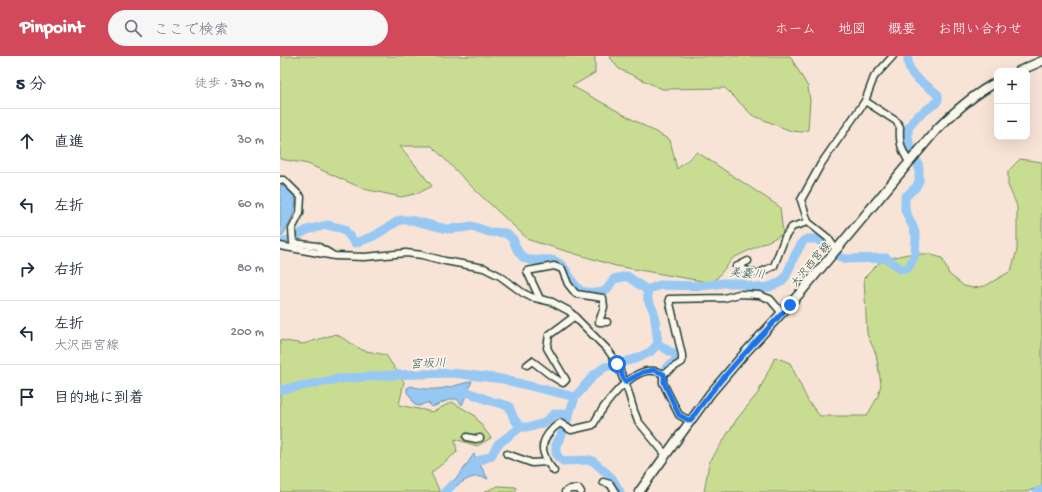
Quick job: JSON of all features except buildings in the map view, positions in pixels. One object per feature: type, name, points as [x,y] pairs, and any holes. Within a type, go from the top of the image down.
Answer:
[{"type":"main road","points":[[1027,68],[1042,61]]},
{"type":"main road","name":"大沢西宮線","points":[[639,492],[710,394],[834,253],[937,129],[961,106],[994,84]]},
{"type":"street","points":[[834,253],[828,238],[808,222],[801,200],[821,164],[865,101],[874,76],[894,56]]},
{"type":"street","points":[[865,101],[896,121],[900,127],[902,151],[912,159]]},
{"type":"street","points":[[280,180],[284,180],[301,197],[300,213],[292,229],[293,243],[317,246],[334,256]]},
{"type":"street","points":[[748,261],[736,267],[757,274],[774,266],[785,237],[792,227],[808,222]]},
{"type":"street","points":[[280,246],[334,256],[365,257],[406,253],[422,255],[489,270],[523,293],[531,297],[552,302],[569,311],[608,350],[617,364],[625,382],[638,421],[666,455]]},
{"type":"street","points":[[540,299],[527,271],[554,266],[562,269],[568,284],[576,294],[603,298],[604,308],[599,322],[607,322]]},
{"type":"street","points":[[664,374],[682,362],[682,355],[669,298],[724,298],[739,294],[759,295],[770,299],[782,313]]},
{"type":"street","points":[[528,365],[532,361],[563,383],[566,380],[547,348],[548,339],[549,335],[575,316]]},
{"type":"street","points":[[554,470],[547,462],[543,449],[545,438],[555,426],[560,423],[571,430],[593,425],[599,414],[625,382],[643,372],[654,370],[664,374]]},
{"type":"street","points":[[664,374],[664,383],[679,415],[690,421]]},
{"type":"street","points":[[467,437],[476,440],[480,438]]},
{"type":"street","points":[[507,454],[532,463],[547,462]]},
{"type":"street","points":[[603,482],[610,484],[615,492]]},
{"type":"street","points":[[565,492],[570,489],[579,489],[581,492]]},
{"type":"green space","points":[[280,56],[595,56],[595,73],[572,86],[670,140],[677,169],[697,152],[780,207],[783,234],[733,258],[713,283],[616,266],[529,240],[476,191],[432,146],[400,146],[432,186],[419,193],[401,197],[364,189],[308,164],[280,159]]},
{"type":"green space","points":[[609,56],[790,56],[808,87],[810,100],[808,130],[802,132],[791,131],[752,115],[725,88],[662,89],[619,69]]},
{"type":"green space","points":[[1020,159],[1042,162],[1042,486],[1026,492],[704,492],[709,463],[737,419],[758,393],[775,357],[790,363],[808,401],[820,416],[867,416],[878,396],[881,384],[876,354],[867,334],[864,278],[882,260],[908,254],[929,254],[942,258],[949,274],[964,286],[973,288],[985,286],[1011,271],[1017,250],[1017,206],[1008,185],[1008,171]]},
{"type":"green space","points":[[336,334],[362,350],[386,355],[404,382],[399,405],[433,412],[452,402],[474,415],[491,438],[477,446],[455,439],[457,452],[431,473],[440,492],[280,492],[280,340],[303,344]]},
{"type":"green space","points":[[498,486],[516,487],[516,492],[484,492]]},
{"type":"water","points":[[282,185],[288,188],[295,197],[296,202],[291,219],[285,232],[280,238],[280,187]]},
{"type":"water","points":[[472,381],[462,405],[457,399],[454,399],[431,407],[429,403],[419,406],[415,405],[407,392],[407,388],[411,386],[435,389]]},
{"type":"water","points":[[474,454],[488,479],[483,477],[474,477],[455,487],[452,485],[453,481]]},
{"type":"waterway","name":"美嚢川","points":[[620,492],[612,478],[593,461],[563,461],[556,453],[556,445],[563,432],[575,397],[594,375],[605,367],[635,359],[650,352],[658,344],[654,312],[648,300],[647,290],[660,285],[701,286],[724,283],[739,283],[756,288],[769,287],[781,282],[786,276],[803,241],[807,239],[816,239],[824,244],[834,254],[845,259],[886,258],[901,269],[906,269],[909,267],[915,255],[916,236],[905,210],[905,197],[916,187],[919,181],[919,169],[918,163],[913,158],[908,137],[908,129],[915,118],[936,103],[938,100],[938,95],[913,74],[908,63],[908,56]]},
{"type":"waterway","points":[[280,243],[285,242],[307,230],[327,225],[344,229],[355,243],[374,236],[400,220],[411,220],[447,229],[472,226],[489,232],[505,233],[513,239],[517,250],[528,260],[553,260],[559,263],[565,269],[574,284],[582,291],[601,293],[607,289],[614,279],[627,276],[647,290]]},
{"type":"waterway","points":[[658,344],[677,356],[677,360],[666,368]]},
{"type":"waterway","name":"宮坂川","points":[[280,390],[338,379],[390,375],[453,373],[502,379],[575,397]]},
{"type":"waterway","points":[[467,392],[509,406],[514,419],[521,427]]},
{"type":"waterway","points":[[478,461],[491,456],[498,444],[521,427],[531,427],[544,423],[554,414],[569,414]]},
{"type":"waterway","points":[[445,492],[452,485]]},
{"type":"waterway","points":[[1037,492],[1042,490]]},
{"type":"route","points":[[617,364],[625,382],[643,372],[654,370],[664,374],[664,383],[679,415],[690,421],[710,394],[744,354],[790,305]]}]
